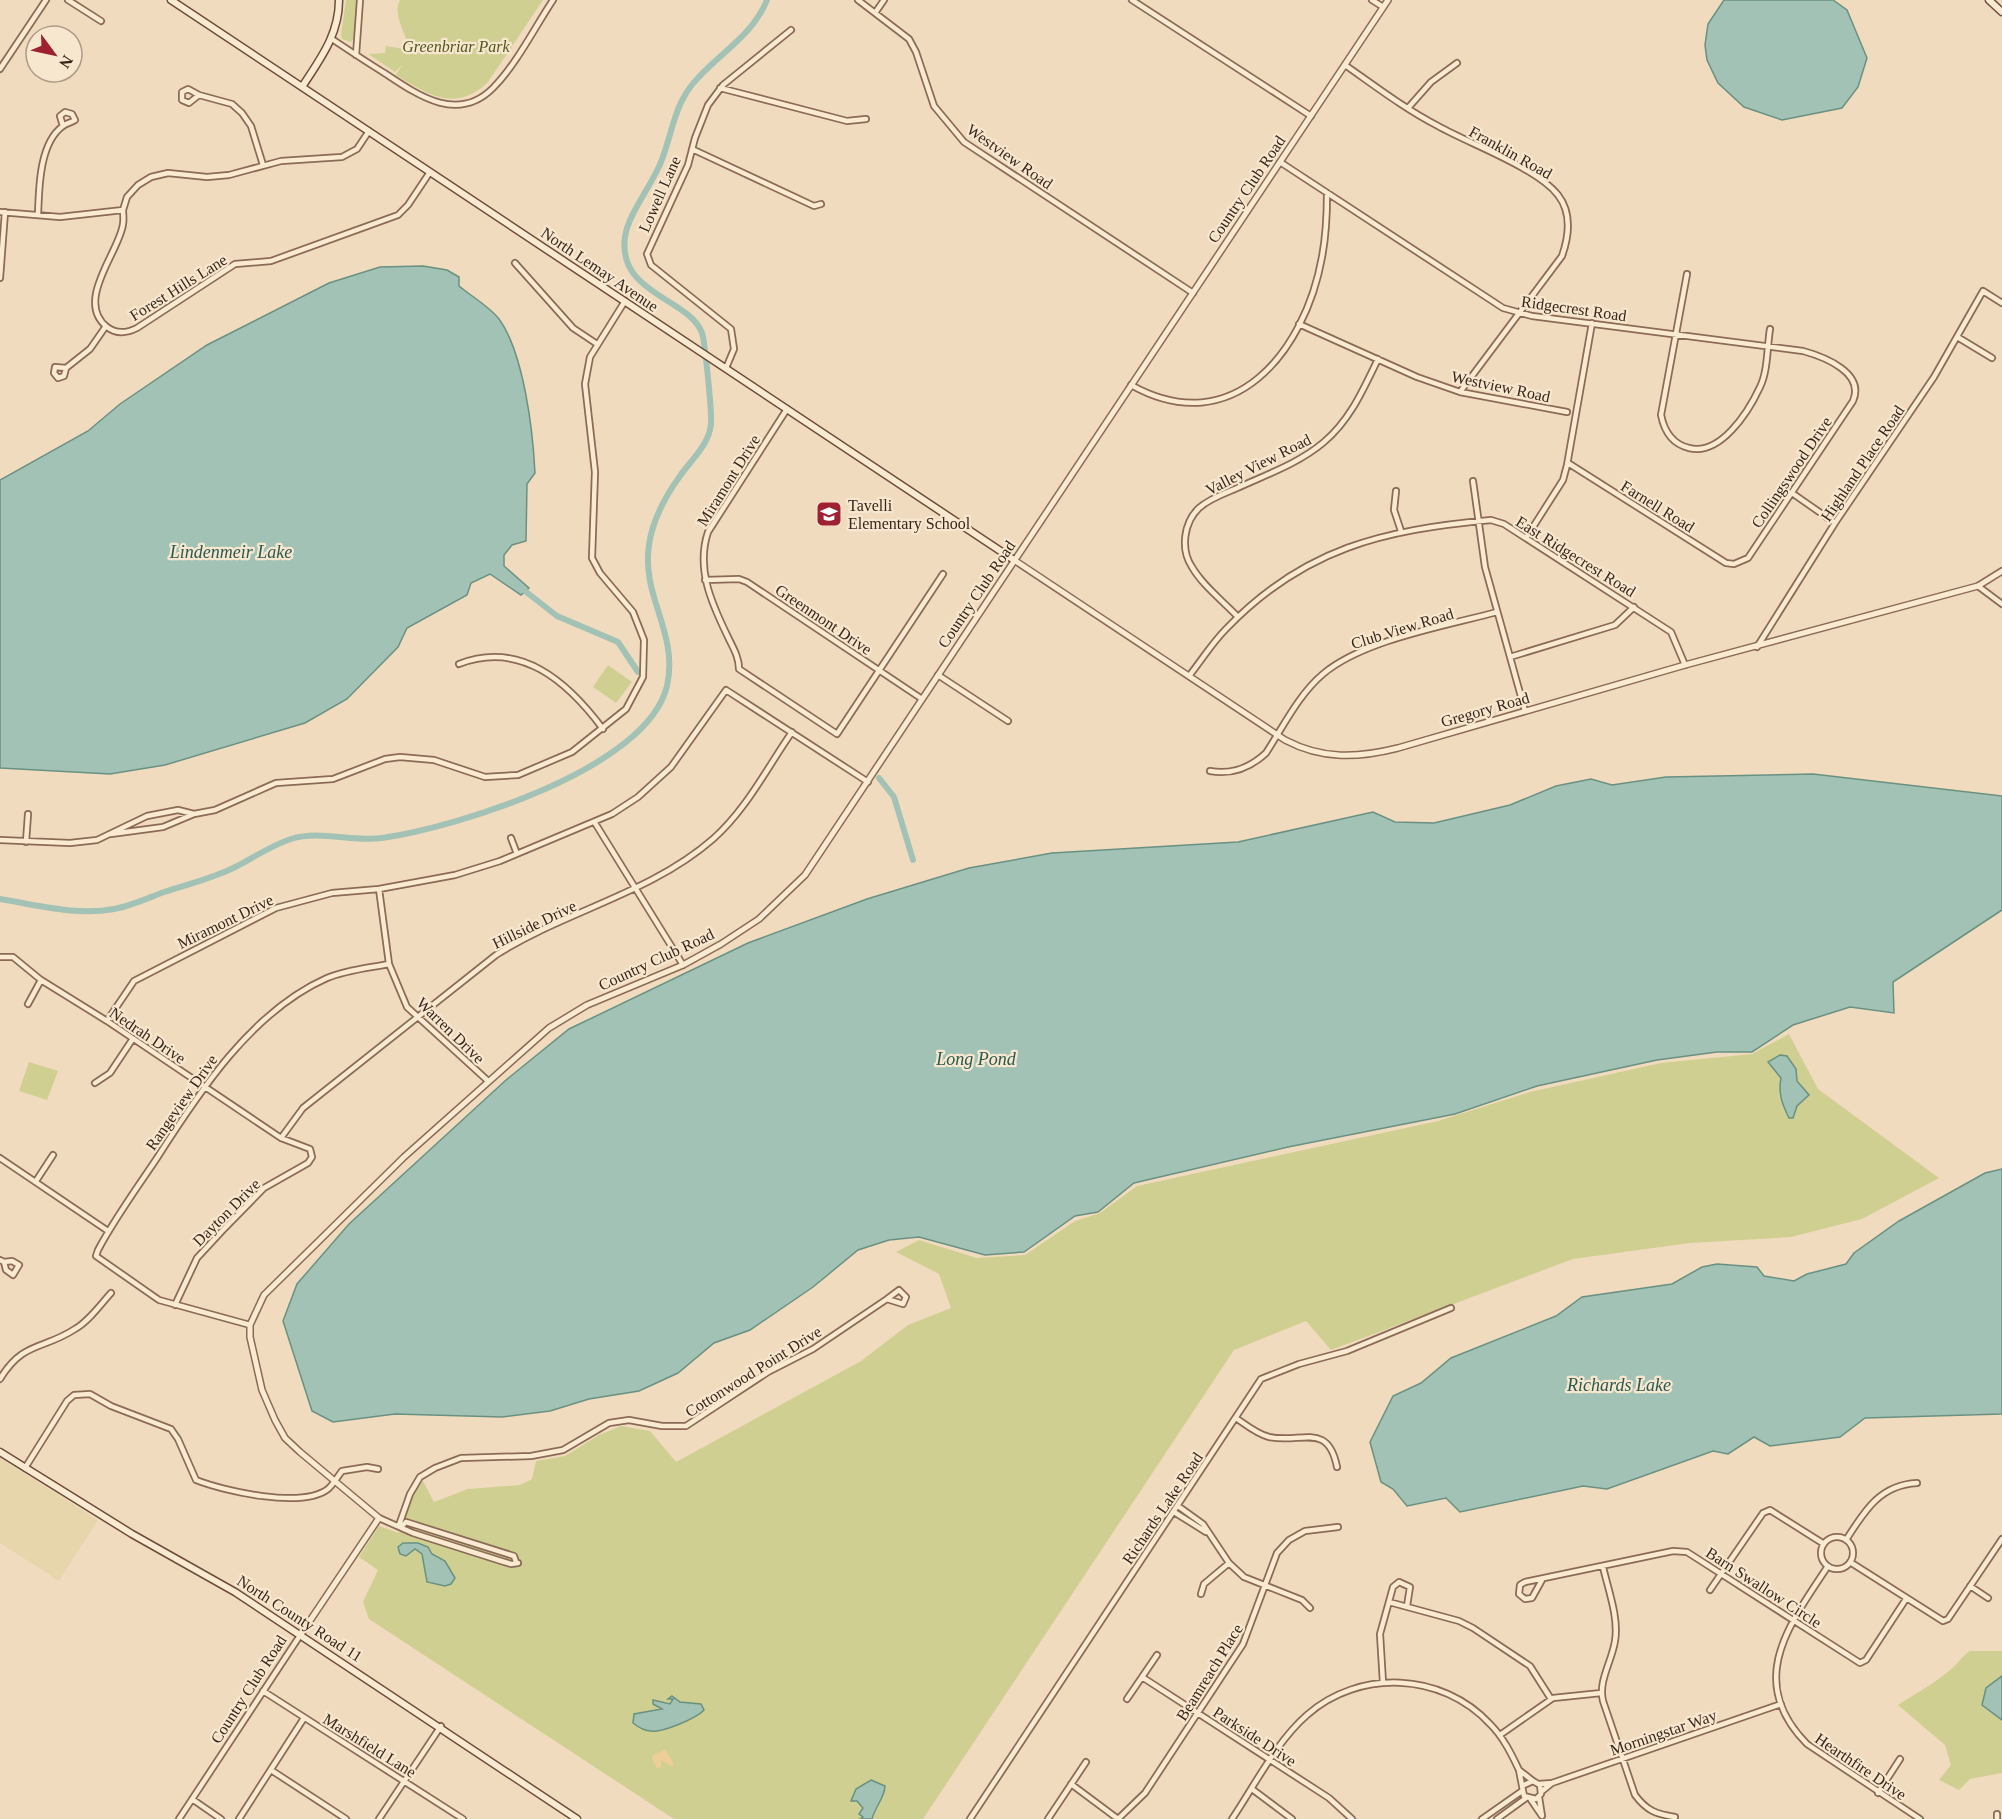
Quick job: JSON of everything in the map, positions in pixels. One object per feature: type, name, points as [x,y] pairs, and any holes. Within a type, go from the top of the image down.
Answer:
[{"type":"main road","name":"North Lemay Avenue","points":[[171,0],[1014,560]]},
{"type":"main road","points":[[302,87],[332,39],[338,20],[339,0]]},
{"type":"main road","points":[[1989,0],[2002,12]]},
{"type":"main road","name":"North County Road 11","points":[[0,1452],[132,1534],[203,1572],[301,1634],[441,1726],[570,1817],[578,1819]]},
{"type":"street","points":[[0,69],[46,0]]},
{"type":"street","points":[[68,0],[101,21]]},
{"type":"street","points":[[356,55],[360,0]]},
{"type":"street","points":[[332,39],[427,100],[443,105],[462,104],[480,98],[498,82],[553,0]]},
{"type":"street","name":"Westview Road","points":[[858,0],[909,39],[916,52],[934,106],[964,141],[1193,293]]},
{"type":"street","points":[[875,13],[884,0]]},
{"type":"street","points":[[1132,0],[1311,116]]},
{"type":"street","points":[[1372,0],[1383,7]]},
{"type":"street","name":"Country Club Road","points":[[179,1819],[379,1518],[285,1438],[275,1420],[252,1356],[250,1325],[264,1295],[404,1156],[549,1028],[572,1013],[683,965],[734,936],[759,919],[788,892],[816,860],[1388,0]]},
{"type":"street","name":"Lowell Lane","points":[[726,368],[734,349],[731,329],[651,265],[647,254],[688,165],[708,105],[720,88],[791,30]]},
{"type":"street","points":[[1408,108],[1431,82],[1457,63]]},
{"type":"street","name":"Franklin Road","points":[[1345,65],[1435,125],[1547,183],[1564,206],[1568,217],[1568,240],[1562,256],[1460,392]]},
{"type":"street","points":[[720,88],[847,121],[866,119]]},
{"type":"street","points":[[199,95],[221,100],[242,113],[250,126],[263,165]]},
{"type":"street","points":[[38,214],[39,180],[44,157],[63,126]]},
{"type":"street","points":[[66,368],[90,349],[106,326],[96,310],[97,291],[102,271],[121,233],[123,210],[127,198],[138,185],[151,177],[168,173],[207,177],[229,175],[281,161],[342,157],[357,149],[369,132]]},
{"type":"street","points":[[692,149],[814,206],[821,204]]},
{"type":"street","name":"Ridgecrest Road","points":[[1280,162],[1503,308],[1520,314],[1767,346],[1816,355],[1848,374],[1856,387]]},
{"type":"street","name":"Forest Hills Lane","points":[[106,326],[113,330],[130,331],[235,264],[271,261],[320,241],[398,215],[408,205],[430,171]]},
{"type":"street","points":[[1131,385],[1168,402],[1197,404],[1232,395],[1259,379],[1270,368],[1299,324],[1312,293],[1322,259],[1327,193]]},
{"type":"street","points":[[0,278],[4,250],[2,212],[88,216],[123,210]]},
{"type":"street","points":[[515,263],[573,328],[597,344]]},
{"type":"street","points":[[1687,274],[1674,334],[1661,414],[1667,433],[1677,443],[1696,450],[1706,449],[1727,437],[1761,386],[1770,329]]},
{"type":"street","name":"Highland Place Road","points":[[1757,646],[1835,523],[1959,338],[1983,291],[2002,303]]},
{"type":"street","points":[[111,834],[163,827],[194,814],[215,810],[276,783],[333,779],[385,759],[400,757],[434,760],[473,775],[512,777],[537,769],[572,752],[626,709],[643,677],[646,652],[640,626],[633,612],[600,573],[592,558],[595,472],[585,384],[587,366],[597,344],[625,302]]},
{"type":"street","points":[[1526,538],[1563,480],[1568,463],[1592,323]]},
{"type":"street","name":"Westview Road","points":[[1299,324],[1460,392],[1567,412]]},
{"type":"street","points":[[1959,338],[1992,358]]},
{"type":"street","name":"Valley View Road","points":[[1238,617],[1192,567],[1185,547],[1190,521],[1199,508],[1218,496],[1299,459],[1323,443],[1343,424],[1356,404],[1378,359]]},
{"type":"street","name":"Collingswood Drive","points":[[1738,564],[1748,558],[1792,493],[1853,401],[1856,387]]},
{"type":"street","name":"Miramont Drive","points":[[787,409],[708,532],[702,562],[705,580],[720,620],[739,660],[740,669],[837,734],[879,670]]},
{"type":"street","name":"Farnell Road","points":[[1568,463],[1726,563],[1738,564]]},
{"type":"street","points":[[1473,481],[1485,567],[1525,711]]},
{"type":"street","points":[[1396,491],[1394,510],[1401,531]]},
{"type":"street","points":[[1792,493],[1835,523]]},
{"type":"street","name":"East Ridgecrest Road","points":[[1189,676],[1238,617],[1294,572],[1328,554],[1365,540],[1401,531],[1491,520],[1504,524],[1671,632],[1685,665]]},
{"type":"street","name":"Gregory Road","points":[[1014,560],[1297,746],[1326,755],[1365,756],[1685,665],[1978,586],[2002,571]]},
{"type":"street","points":[[879,670],[943,574]]},
{"type":"street","name":"Greenmont Drive","points":[[705,580],[739,579],[747,582],[922,699]]},
{"type":"street","points":[[1978,586],[2002,604]]},
{"type":"street","points":[[1510,657],[1615,625],[1634,607]]},
{"type":"street","name":"Club View Road","points":[[1210,771],[1222,773],[1247,767],[1266,753],[1309,689],[1340,661],[1370,648],[1497,612]]},
{"type":"street","points":[[459,664],[480,657],[500,656],[532,666],[570,688],[603,729]]},
{"type":"street","points":[[938,675],[1008,721]]},
{"type":"street","name":"Miramont Drive","points":[[107,1021],[134,981],[276,908],[318,896],[362,888],[380,889],[455,875],[517,854],[595,823],[626,806],[661,778],[689,745],[726,690],[792,732]]},
{"type":"street","points":[[792,732],[868,782]]},
{"type":"street","name":"Hillside Drive","points":[[281,1138],[303,1108],[416,1017],[510,946],[636,889],[692,855],[725,828],[741,809],[792,732]]},
{"type":"street","points":[[0,840],[70,843],[97,840],[128,823],[162,812],[178,810],[194,814]]},
{"type":"street","points":[[26,842],[28,814]]},
{"type":"street","points":[[595,823],[683,965]]},
{"type":"street","points":[[511,838],[517,854]]},
{"type":"street","name":"Warren Drive","points":[[380,889],[389,964],[407,1007],[488,1080]]},
{"type":"street","name":"Nedrah Drive","points":[[1,956],[13,957],[41,980],[107,1021],[132,1040],[281,1138]]},
{"type":"street","name":"Rangeview Drive","points":[[175,1305],[159,1300],[96,1256],[108,1231],[203,1087],[243,1041],[302,991],[337,974],[389,964]]},
{"type":"street","points":[[28,1004],[41,980]]},
{"type":"street","points":[[95,1083],[110,1073],[132,1040]]},
{"type":"street","name":"Dayton Drive","points":[[175,1305],[197,1258],[222,1231],[264,1188],[310,1161],[311,1153],[307,1147],[281,1138]]},
{"type":"street","points":[[36,1181],[53,1155]]},
{"type":"street","points":[[0,1158],[108,1231]]},
{"type":"street","points":[[0,1379],[11,1362],[27,1349],[77,1328],[111,1293]]},
{"type":"street","name":"Cottonwood Point Drive","points":[[400,1526],[410,1494],[420,1477],[435,1468],[461,1458],[531,1456],[563,1450],[609,1423],[629,1420],[662,1426],[686,1426],[768,1372],[813,1349],[887,1299]]},
{"type":"street","points":[[175,1305],[250,1325]]},
{"type":"street","name":"Richards Lake Road","points":[[970,1819],[1261,1379],[1299,1364],[1347,1351],[1451,1308]]},
{"type":"street","points":[[25,1468],[67,1401],[74,1395],[90,1394],[111,1406],[171,1429],[178,1439],[196,1480],[208,1484],[272,1498],[308,1496],[327,1490],[342,1471],[367,1467],[378,1469]]},
{"type":"street","points":[[1236,1418],[1258,1432],[1272,1437],[1306,1436],[1320,1439],[1333,1450],[1337,1467]]},
{"type":"street","points":[[1846,1540],[1879,1495],[1900,1485],[1917,1483]]},
{"type":"street","points":[[1178,1506],[1203,1524],[1206,1532],[1229,1563],[1244,1577],[1302,1600],[1310,1608]]},
{"type":"street","points":[[1710,1590],[1763,1513],[1770,1510],[1824,1544]]},
{"type":"street","points":[[1174,1512],[1206,1532]]},
{"type":"street","points":[[379,1518],[413,1533],[511,1564],[517,1562],[514,1556],[406,1522],[400,1526]]},
{"type":"street","name":"Beamreach Place","points":[[1118,1819],[1144,1793],[1248,1637],[1273,1561],[1290,1540],[1313,1528],[1338,1527]]},
{"type":"street","points":[[1836,1537],[1846,1540],[1853,1552],[1850,1562],[1840,1568],[1828,1566],[1822,1558],[1824,1544],[1836,1537]]},
{"type":"street","points":[[1850,1562],[1939,1621],[1945,1621],[2002,1539]]},
{"type":"street","name":"Barn Swallow Circle","points":[[1542,1580],[1532,1598],[1521,1597],[1518,1589],[1520,1585],[1542,1580],[1603,1567],[1673,1551],[1687,1552],[1856,1663],[1862,1663],[1906,1599]]},
{"type":"street","points":[[1201,1594],[1204,1584],[1229,1563]]},
{"type":"street","name":"Hearthfire Drive","points":[[1828,1566],[1792,1620],[1782,1640],[1776,1663],[1776,1684],[1781,1704],[1793,1728],[1807,1744],[1920,1819]]},
{"type":"street","points":[[1603,1567],[1616,1629],[1601,1693],[1635,1796],[1644,1807],[1653,1813],[1675,1817]]},
{"type":"street","points":[[1383,1683],[1380,1634],[1393,1587],[1402,1582],[1410,1587],[1407,1606]]},
{"type":"street","points":[[1970,1586],[1988,1598]]},
{"type":"street","points":[[1389,1602],[1459,1621],[1473,1628],[1530,1666],[1551,1699]]},
{"type":"street","points":[[1127,1699],[1157,1655]]},
{"type":"street","name":"Parkside Drive","points":[[1142,1677],[1270,1762],[1329,1798],[1352,1819]]},
{"type":"street","points":[[1232,1819],[1290,1732],[1315,1708],[1343,1692],[1383,1683],[1416,1684],[1446,1693],[1476,1711],[1500,1735],[1519,1770],[1528,1799],[1543,1817]]},
{"type":"street","name":"Marshfield Lane","points":[[263,1691],[463,1819]]},
{"type":"street","points":[[1500,1735],[1551,1699],[1566,1695],[1601,1693]]},
{"type":"street","name":"Morningstar Way","points":[[1539,1784],[1552,1783],[1781,1704]]},
{"type":"street","points":[[239,1819],[304,1718]]},
{"type":"street","points":[[379,1819],[441,1726]]},
{"type":"street","points":[[1878,1792],[1900,1759]]},
{"type":"street","points":[[1047,1819],[1086,1762]]},
{"type":"street","points":[[270,1770],[346,1819]]},
{"type":"street","points":[[1519,1770],[1539,1784],[1543,1817]]},
{"type":"street","points":[[1482,1819],[1533,1781]]},
{"type":"street","name":"Morningstar Way","points":[[1528,1799],[1540,1795],[1552,1783]]},
{"type":"street","points":[[1071,1784],[1118,1819]]},
{"type":"street","points":[[1252,1789],[1293,1819]]},
{"type":"street","points":[[192,1799],[221,1819]]},
{"type":"street","points":[[1497,1819],[1528,1799]]},
{"type":"shaded area","points":[[0,1458],[98,1520],[59,1581],[0,1543]]},
{"type":"green space","points":[[346,0],[357,0],[355,37],[351,42],[342,39],[341,35]]},
{"type":"green space","name":"Greenbriar Park","points":[[400,0],[543,0],[488,82],[465,97],[453,99],[442,98],[419,89],[396,75],[402,65],[395,72],[368,54],[385,53],[386,46],[404,49],[409,54],[409,47],[399,20]]},
{"type":"green space","points":[[608,665],[632,682],[616,703],[593,687]]},
{"type":"green space","points":[[1789,1034],[1818,1089],[1939,1178],[1862,1219],[1791,1237],[1690,1243],[1573,1259],[1331,1350],[1306,1321],[1234,1350],[923,1819],[674,1819],[369,1619],[363,1602],[378,1570],[359,1557],[379,1526],[399,1533],[415,1491],[423,1481],[434,1502],[468,1489],[520,1485],[532,1479],[536,1461],[565,1456],[599,1435],[621,1426],[650,1431],[676,1462],[861,1361],[908,1325],[951,1308],[939,1274],[896,1252],[919,1240],[977,1258],[1025,1255],[1075,1221],[1100,1213],[1137,1186],[1438,1121],[1530,1092],[1661,1063],[1752,1054]]},
{"type":"green space","points":[[29,1062],[58,1071],[47,1100],[19,1091]]},
{"type":"green space","points":[[1970,1651],[2002,1651],[2002,1773],[1970,1779],[1959,1790],[1939,1780],[1951,1765],[1945,1745],[1898,1705],[1944,1675]]},
{"type":"sand","points":[[665,1750],[674,1764],[671,1766],[661,1760],[661,1767],[657,1768],[652,1759],[653,1755]]},
{"type":"water","points":[[1724,0],[1833,0],[1847,10],[1867,58],[1858,87],[1842,108],[1782,120],[1744,107],[1718,83],[1707,60],[1705,45],[1708,24]]},
{"type":"water","name":"Lindenmeir Lake","points":[[423,266],[447,270],[459,277],[459,286],[499,319],[515,352],[526,393],[535,473],[527,484],[526,541],[512,545],[504,555],[504,566],[529,588],[521,595],[490,574],[471,583],[467,595],[407,628],[398,647],[347,699],[305,723],[165,765],[110,774],[0,768],[0,480],[88,431],[120,404],[207,345],[329,283],[380,267]]},
{"type":"water","name":"Long Pond","points":[[1813,774],[2002,796],[2002,910],[1893,982],[1894,1013],[1850,1007],[1793,1025],[1752,1052],[1717,1052],[1657,1060],[1537,1086],[1455,1114],[1288,1147],[1134,1183],[1098,1212],[1075,1216],[1024,1252],[985,1255],[919,1237],[889,1240],[858,1250],[813,1287],[750,1330],[714,1343],[678,1373],[639,1391],[589,1399],[550,1411],[502,1417],[395,1414],[333,1422],[312,1411],[283,1321],[297,1284],[349,1224],[506,1080],[569,1029],[748,943],[867,899],[969,868],[1052,853],[1238,842],[1373,812],[1395,822],[1434,823],[1510,805],[1556,786],[1591,779],[1612,785],[1666,777]]},
{"type":"water","points":[[1780,1055],[1787,1056],[1796,1069],[1797,1081],[1809,1095],[1797,1106],[1793,1118],[1789,1118],[1780,1094],[1781,1078],[1768,1062]]},
{"type":"water","name":"Richards Lake","points":[[2002,1169],[2002,1414],[1865,1418],[1840,1437],[1770,1446],[1754,1437],[1728,1454],[1713,1451],[1607,1489],[1583,1486],[1460,1512],[1446,1498],[1407,1506],[1393,1489],[1381,1482],[1370,1442],[1393,1396],[1421,1383],[1451,1358],[1556,1316],[1582,1297],[1672,1284],[1702,1267],[1717,1264],[1757,1267],[1764,1276],[1794,1281],[1807,1274],[1846,1264],[1854,1253],[1899,1221],[1985,1173]]},
{"type":"water","points":[[403,1543],[418,1543],[428,1547],[432,1554],[445,1561],[455,1578],[451,1584],[445,1586],[427,1582],[422,1554],[415,1549],[406,1556],[400,1554],[398,1547]]},
{"type":"water","points":[[2002,1676],[2002,1720],[1982,1705],[1986,1688]]},
{"type":"water","points":[[672,1696],[680,1702],[701,1704],[704,1710],[694,1717],[663,1730],[648,1731],[633,1723],[634,1714],[662,1709],[653,1704],[653,1700],[670,1704],[673,1699],[668,1699]]},
{"type":"water","points":[[871,1780],[885,1786],[885,1790],[872,1819],[860,1819],[863,1817],[859,1814],[863,1808],[857,1801],[851,1801],[856,1789]]},
{"type":"waterway","points":[[0,899],[71,910],[114,909],[221,873],[291,839],[313,836],[382,838],[455,821],[500,807],[588,768],[625,743],[652,716],[667,686],[669,667],[668,649],[650,582],[649,545],[660,509],[707,439],[711,424],[710,406],[702,333],[695,321],[642,283],[632,271],[625,256],[625,237],[635,209],[661,162],[683,98],[706,69],[754,23],[767,0]]},
{"type":"waterway","points":[[525,591],[557,616],[618,642],[638,672]]},
{"type":"waterway","points":[[879,778],[894,797],[913,860]]},
{"type":"place","name":"Tavelli Elementary School","points":[[829,514]]}]
